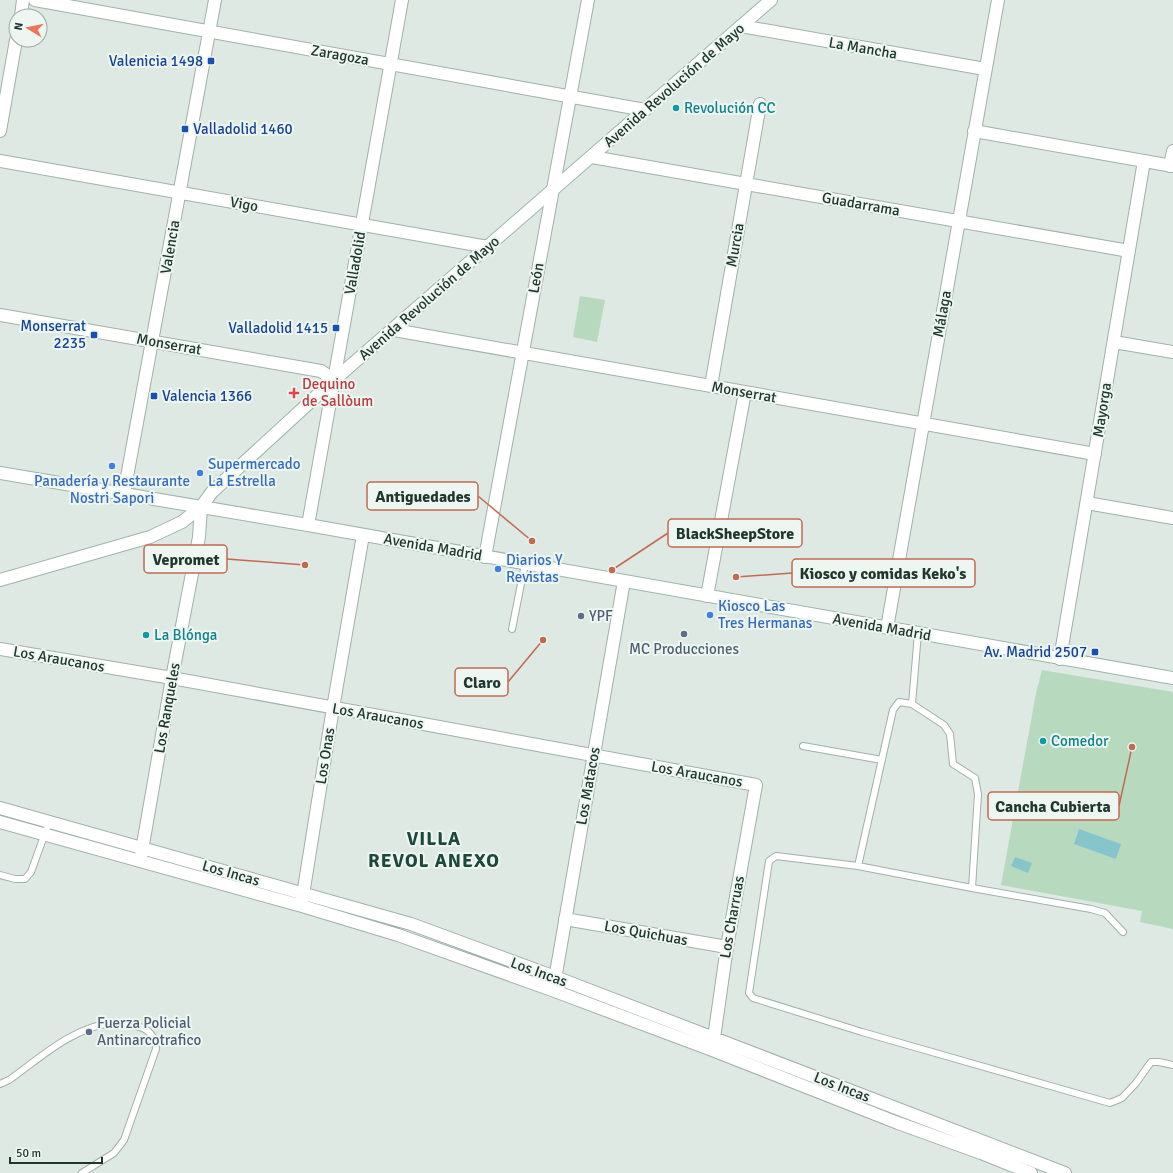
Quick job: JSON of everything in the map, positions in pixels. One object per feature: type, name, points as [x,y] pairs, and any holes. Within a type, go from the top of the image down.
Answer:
[{"type":"street","name":"Zaragoza","points":[[35,0],[645,110]]},
{"type":"street","name":"Valencia","points":[[124,493],[215,0]]},
{"type":"street","name":"Valladolid","points":[[308,525],[402,0]]},
{"type":"street","name":"León","points":[[485,557],[588,0]]},
{"type":"street","name":"Avenida Revolución de Mayo","points":[[0,580],[150,537],[182,522],[201,507],[212,492],[334,380],[394,330],[771,0]]},
{"type":"street","name":"Málaga","points":[[887,628],[998,0]]},
{"type":"street","name":"La Mancha","points":[[741,26],[985,69]]},
{"type":"street","points":[[0,131],[15,48]]},
{"type":"street","name":"Murcia","points":[[711,386],[760,104]]},
{"type":"street","points":[[974,131],[1172,166],[1173,151]]},
{"type":"street","name":"Guadarrama","points":[[592,157],[1129,251]]},
{"type":"street","name":"Vigo","points":[[0,161],[488,247]]},
{"type":"street","name":"Mayorga","points":[[1060,658],[1144,161]]},
{"type":"street","name":"Monserrat","points":[[0,315],[321,371],[334,380]]},
{"type":"street","name":"Monserrat","points":[[394,330],[1095,454]]},
{"type":"street","points":[[1114,342],[1173,352]]},
{"type":"street","points":[[707,596],[745,392]]},
{"type":"street","name":"Avenida Madrid","points":[[0,473],[308,525],[1173,678]]},
{"type":"street","points":[[1087,503],[1173,518]]},
{"type":"street","name":"Los Ranqueles","points":[[141,862],[142,848],[172,678],[199,538],[201,507]]},
{"type":"street","name":"Los Onas","points":[[302,906],[333,708],[363,535]]},
{"type":"street","name":"Los Matacos","points":[[552,990],[624,581]]},
{"type":"street","name":"Los Araucanos","points":[[0,649],[172,678],[756,785]]},
{"type":"street","name":"Los Charruas","points":[[713,1044],[727,947],[756,785]]},
{"type":"street","name":"Los Incas","points":[[0,808],[411,924],[555,977],[898,1123],[1031,1173]]},
{"type":"street","name":"Los Incas","points":[[0,822],[302,906],[398,935],[552,990],[713,1044],[1065,1173]]},
{"type":"street","name":"Los Quichuas","points":[[565,919],[727,947]]},
{"type":"lane","points":[[512,629],[525,564]]},
{"type":"lane","points":[[912,704],[918,633]]},
{"type":"lane","points":[[858,866],[893,710],[899,702],[912,704],[944,725],[950,734],[953,764],[975,778],[978,794],[972,888]]},
{"type":"lane","points":[[803,746],[882,760]]},
{"type":"lane","points":[[0,875],[15,879],[26,879],[32,872],[46,835],[49,822]]},
{"type":"lane","points":[[1123,932],[1105,913],[1091,909],[858,866],[776,856],[769,861],[749,993],[753,998],[862,1032],[1110,1102],[1122,1098],[1136,1084],[1151,1062],[1173,1065]]},
{"type":"lane","points":[[0,1084],[9,1080],[80,1031],[91,1027],[114,1023],[125,1024],[141,1027],[153,1036],[156,1042],[156,1049],[124,1140],[114,1153],[82,1173]]},
{"type":"green space","points":[[580,296],[605,300],[597,342],[573,337]]},
{"type":"green space","points":[[1042,670],[1173,692],[1173,929],[1140,922],[1142,911],[1001,885],[1036,693]]},
{"type":"water","points":[[1079,829],[1121,844],[1116,859],[1074,844]]},
{"type":"water","points":[[1015,857],[1032,863],[1028,873],[1011,866]]},
{"type":"place","name":"Valenicia 1498","points":[[211,61]]},
{"type":"place","name":"Revolución CC","points":[[676,108]]},
{"type":"place","name":"Valladolid 1460","points":[[185,129]]},
{"type":"place","name":"Valladolid 1415","points":[[336,328]]},
{"type":"place","name":"Monserrat 2235","points":[[94,335]]},
{"type":"place","name":"Dequino de Sallòum","points":[[294,393]]},
{"type":"place","name":"Valencia 1366","points":[[154,396]]},
{"type":"place","name":"Panadería y Restaurante Nostri Sapori","points":[[112,466]]},
{"type":"place","name":"Supermercado La Estrella","points":[[200,473]]},
{"type":"place","name":"Antiguedades","points":[[532,541]]},
{"type":"place","name":"Vepromet","points":[[305,565]]},
{"type":"place","name":"Diarios Y Revistas","points":[[498,569]]},
{"type":"place","name":"BlackSheepStore","points":[[612,570]]},
{"type":"place","name":"Kiosco y comidas Keko's","points":[[736,577]]},
{"type":"place","name":"Kiosco Las Tres Hermanas","points":[[710,615]]},
{"type":"place","name":"YPF","points":[[581,616]]},
{"type":"place","name":"MC Producciones","points":[[684,634]]},
{"type":"place","name":"La Blónga","points":[[146,635]]},
{"type":"place","name":"Claro","points":[[543,640]]},
{"type":"place","name":"Av. Madrid 2507","points":[[1095,652]]},
{"type":"place","name":"Comedor","points":[[1043,741]]},
{"type":"place","name":"Cancha Cubierta","points":[[1132,747]]},
{"type":"place","name":"Fuerza Policial Antinarcotrafico","points":[[89,1032]]},
{"type":"district","name":"VILLA REVOL ANEXO","points":[[434,849]]}]
